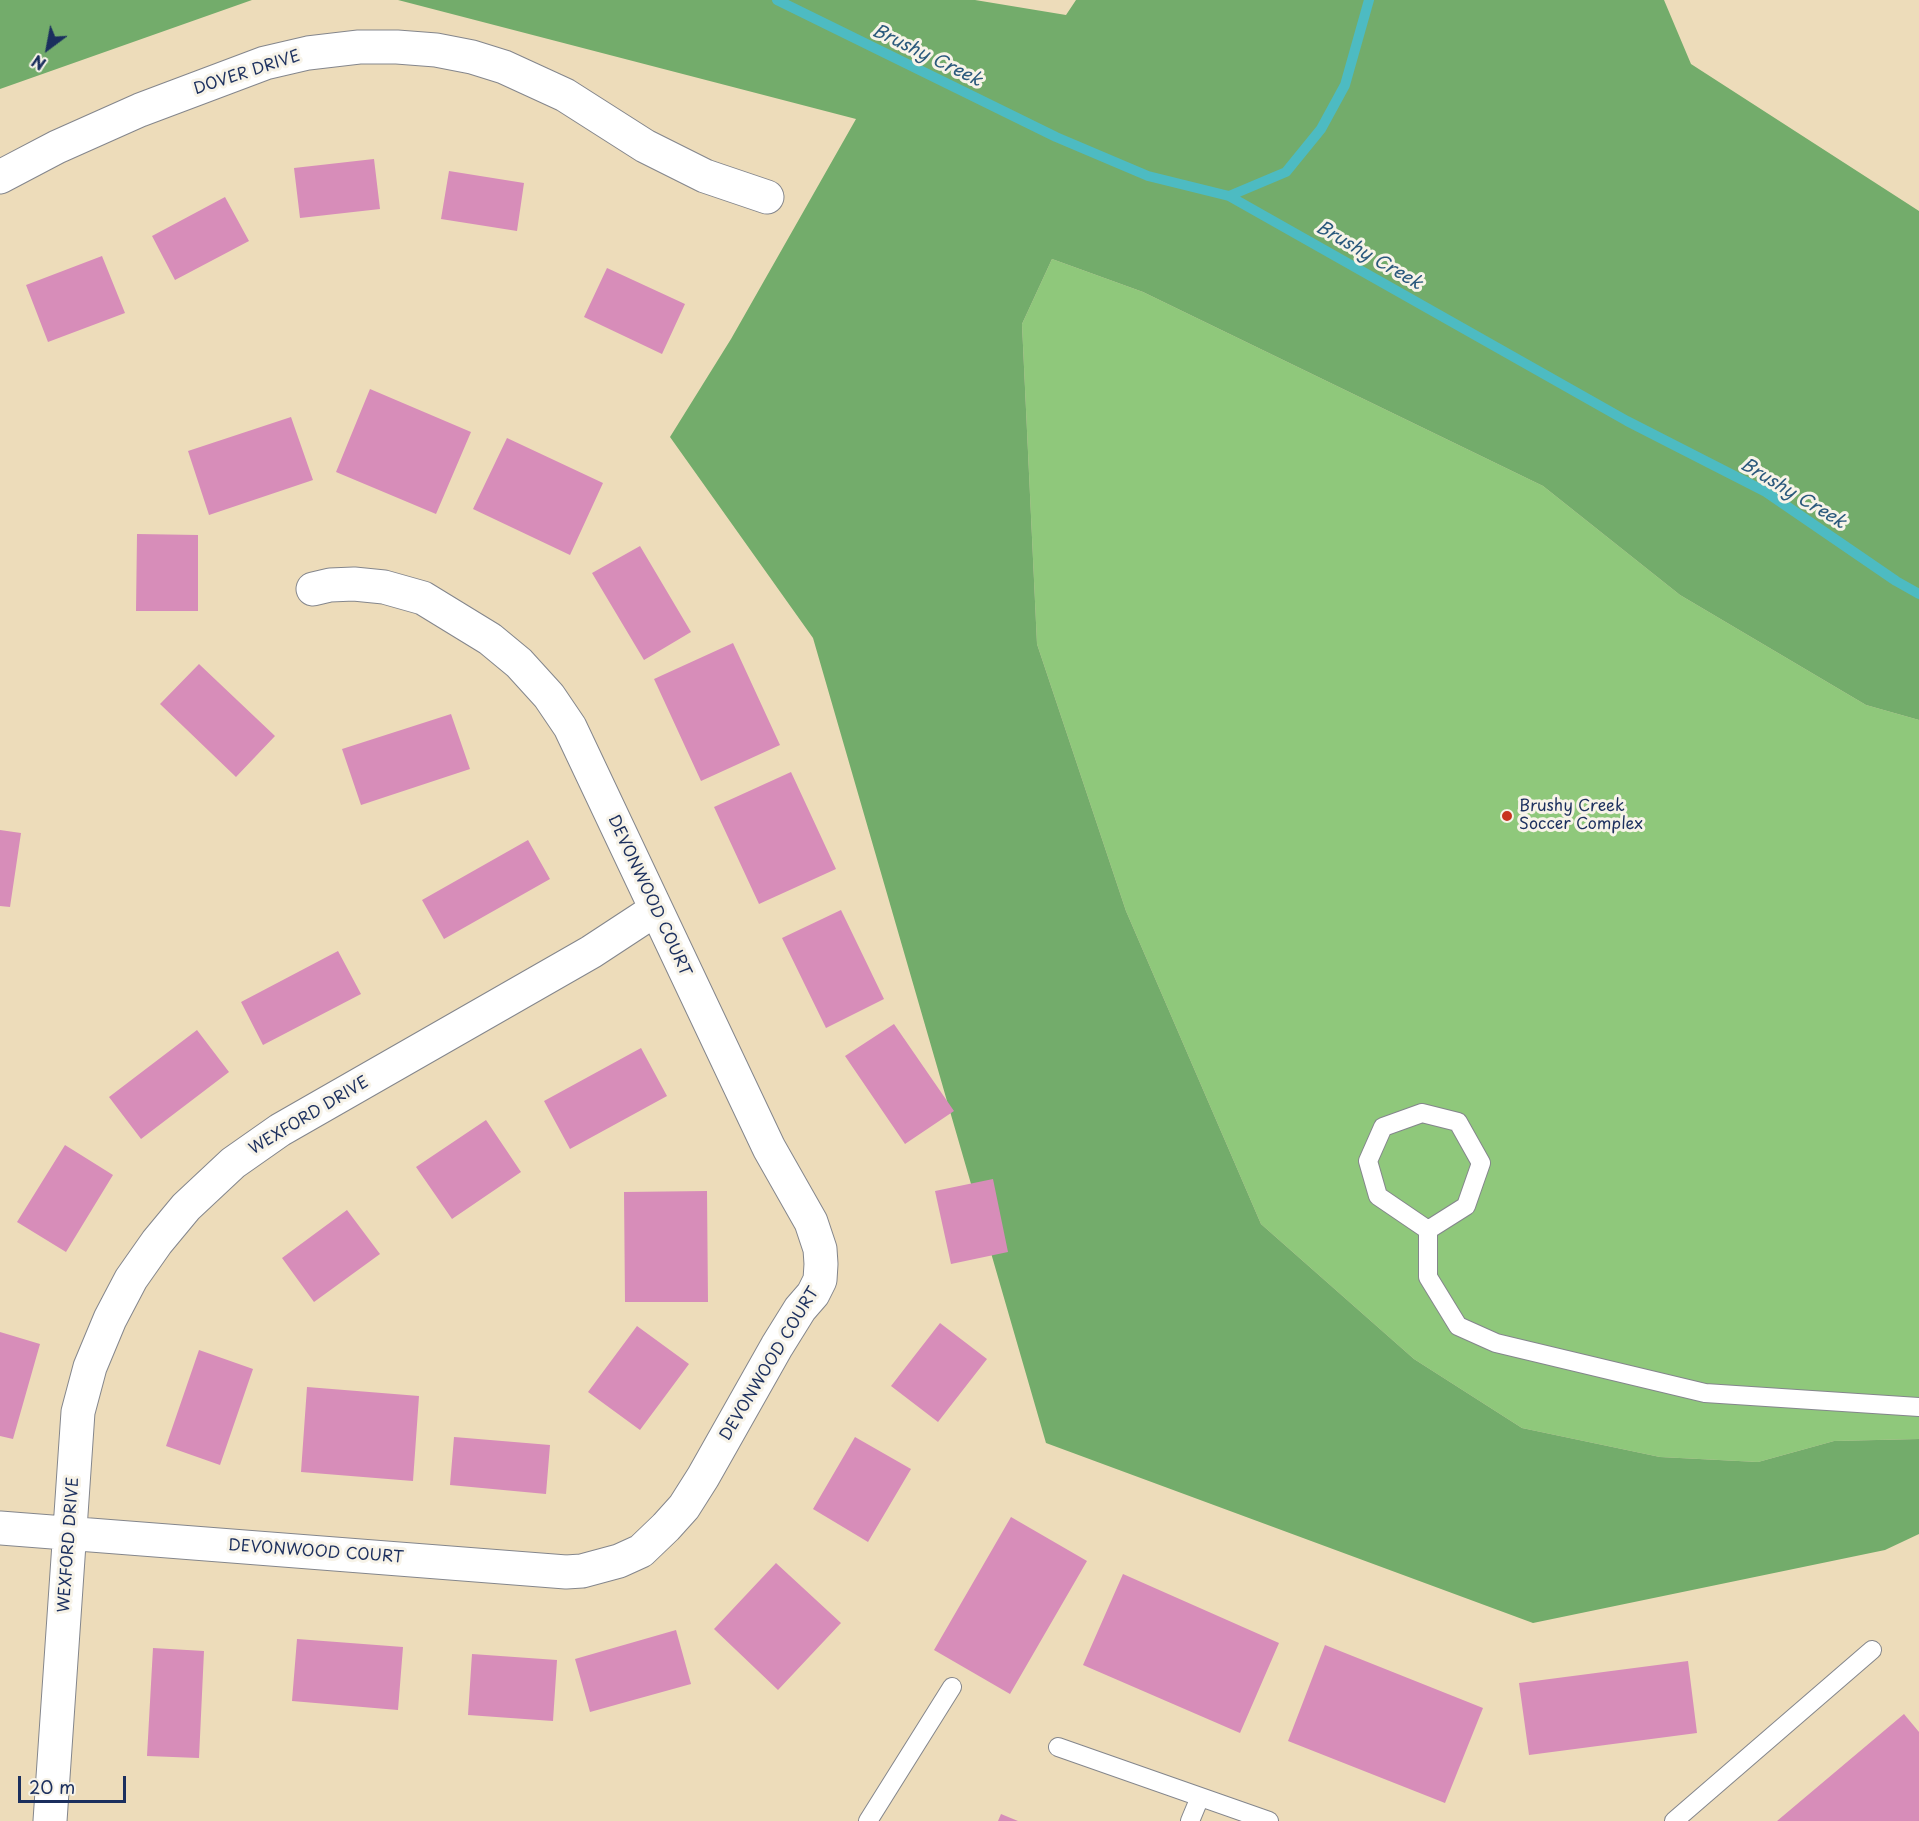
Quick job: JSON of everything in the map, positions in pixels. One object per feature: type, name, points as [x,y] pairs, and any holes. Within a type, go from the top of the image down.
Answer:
[{"type":"street","name":"DOVER DRIVE","points":[[0,177],[57,147],[140,110],[265,63],[308,53],[359,47],[397,47],[436,50],[472,57],[504,67],[565,95],[645,146],[705,176],[767,197]]},
{"type":"street","name":"DEVONWOOD COURT","points":[[0,1528],[566,1572],[582,1571],[620,1561],[641,1551],[684,1507],[777,1346],[820,1280],[820,1250],[811,1222],[769,1148],[570,727],[549,696],[519,663],[490,639],[423,598],[384,587],[354,584],[330,585],[313,589]]},
{"type":"street","name":"WEXFORD DRIVE","points":[[50,1821],[78,1412],[90,1367],[110,1319],[131,1279],[186,1207],[233,1163],[280,1130],[591,952],[655,910]]},
{"type":"lane","points":[[1422,1113],[1458,1122],[1481,1163],[1466,1206],[1428,1230],[1378,1196],[1368,1161],[1383,1127],[1422,1113]]},
{"type":"lane","points":[[1428,1230],[1428,1277],[1458,1326],[1496,1343],[1705,1393],[1919,1407]]},
{"type":"lane","points":[[1674,1821],[1872,1650]]},
{"type":"lane","points":[[868,1821],[952,1687]]},
{"type":"lane","points":[[1058,1747],[1269,1821]]},
{"type":"lane","points":[[1190,1821],[1200,1797]]},
{"type":"green space","points":[[0,0],[252,0],[0,89]]},
{"type":"green space","points":[[398,0],[975,0],[1066,15],[1076,0],[1664,0],[1691,64],[1919,211],[1919,720],[1866,705],[1680,595],[1543,486],[1143,292],[1052,259],[1022,324],[1037,644],[1126,911],[1261,1224],[1414,1359],[1522,1428],[1660,1457],[1758,1462],[1834,1441],[1919,1439],[1919,1534],[1885,1550],[1533,1623],[1046,1443],[813,638],[670,437],[731,339],[856,119]]},
{"type":"green space","name":"Brushy Creek Soccer Complex","points":[[1052,259],[1143,292],[1543,486],[1680,595],[1866,705],[1919,720],[1919,1439],[1834,1441],[1758,1462],[1660,1457],[1522,1428],[1414,1359],[1261,1224],[1126,911],[1037,644],[1022,324]]},
{"type":"building","points":[[374,159],[380,209],[300,218],[294,168]]},
{"type":"building","points":[[449,171],[524,183],[517,231],[441,219]]},
{"type":"building","points":[[225,197],[249,241],[175,280],[152,236]]},
{"type":"building","points":[[102,256],[125,313],[48,342],[26,285]]},
{"type":"building","points":[[607,268],[685,304],[662,354],[584,317]]},
{"type":"building","points":[[370,389],[471,432],[436,514],[336,472]]},
{"type":"building","points":[[291,417],[313,480],[209,515],[188,451]]},
{"type":"building","points":[[507,438],[603,483],[570,555],[473,509]]},
{"type":"building","points":[[137,534],[198,535],[198,611],[136,611]]},
{"type":"building","points":[[640,546],[691,632],[644,660],[592,573]]},
{"type":"building","points":[[733,643],[780,745],[701,781],[654,679]]},
{"type":"building","points":[[199,664],[275,736],[236,777],[160,704]]},
{"type":"building","points":[[451,714],[470,769],[361,805],[342,749]]},
{"type":"building","points":[[791,772],[836,869],[759,904],[714,807]]},
{"type":"building","points":[[0,830],[21,833],[10,907],[0,906]]},
{"type":"building","points":[[528,840],[550,879],[444,939],[422,900]]},
{"type":"building","points":[[841,910],[884,999],[826,1028],[782,938]]},
{"type":"building","points":[[338,951],[361,994],[263,1045],[241,1002]]},
{"type":"building","points":[[894,1024],[954,1111],[905,1144],[845,1056]]},
{"type":"building","points":[[197,1030],[229,1072],[141,1139],[109,1097]]},
{"type":"building","points":[[641,1048],[667,1096],[570,1149],[544,1101]]},
{"type":"building","points":[[486,1120],[521,1172],[452,1219],[416,1167]]},
{"type":"building","points":[[65,1145],[113,1175],[66,1252],[17,1222]]},
{"type":"building","points":[[993,1179],[1008,1252],[951,1264],[935,1191]]},
{"type":"building","points":[[707,1191],[708,1302],[625,1302],[624,1192]]},
{"type":"building","points":[[347,1210],[380,1254],[314,1302],[282,1258]]},
{"type":"building","points":[[940,1323],[987,1359],[938,1422],[891,1386]]},
{"type":"building","points":[[637,1326],[689,1364],[640,1430],[588,1392]]},
{"type":"building","points":[[0,1332],[40,1344],[13,1439],[0,1436]]},
{"type":"building","points":[[199,1350],[253,1369],[220,1465],[166,1446]]},
{"type":"building","points":[[307,1387],[419,1396],[413,1481],[301,1472]]},
{"type":"building","points":[[454,1437],[550,1445],[546,1494],[450,1485]]},
{"type":"building","points":[[855,1437],[911,1469],[868,1542],[813,1509]]},
{"type":"building","points":[[1011,1517],[1087,1561],[1010,1694],[934,1650]]},
{"type":"building","points":[[776,1563],[841,1623],[778,1690],[714,1629]]},
{"type":"building","points":[[1123,1574],[1279,1643],[1240,1733],[1083,1665]]},
{"type":"building","points":[[676,1630],[691,1684],[590,1712],[575,1659]]},
{"type":"building","points":[[297,1639],[403,1647],[398,1710],[292,1701]]},
{"type":"building","points":[[1325,1645],[1483,1708],[1445,1803],[1288,1741]]},
{"type":"building","points":[[153,1648],[204,1651],[199,1758],[147,1756]]},
{"type":"building","points":[[472,1654],[557,1660],[553,1721],[468,1715]]},
{"type":"building","points":[[1688,1661],[1697,1733],[1529,1755],[1519,1683]]},
{"type":"building","points":[[1904,1714],[1919,1732],[1919,1821],[1777,1821]]},
{"type":"building","points":[[1001,1814],[1018,1821],[998,1821]]},
{"type":"waterway","name":"Brushy Creek","points":[[777,0],[1056,137],[1148,176],[1229,196],[1627,421],[1766,492],[1896,581],[1919,594]]},
{"type":"waterway","points":[[1229,196],[1286,172],[1321,129],[1345,85],[1369,0]]},
{"type":"place","name":"Brushy Creek Soccer Complex","points":[[1507,816]]}]
